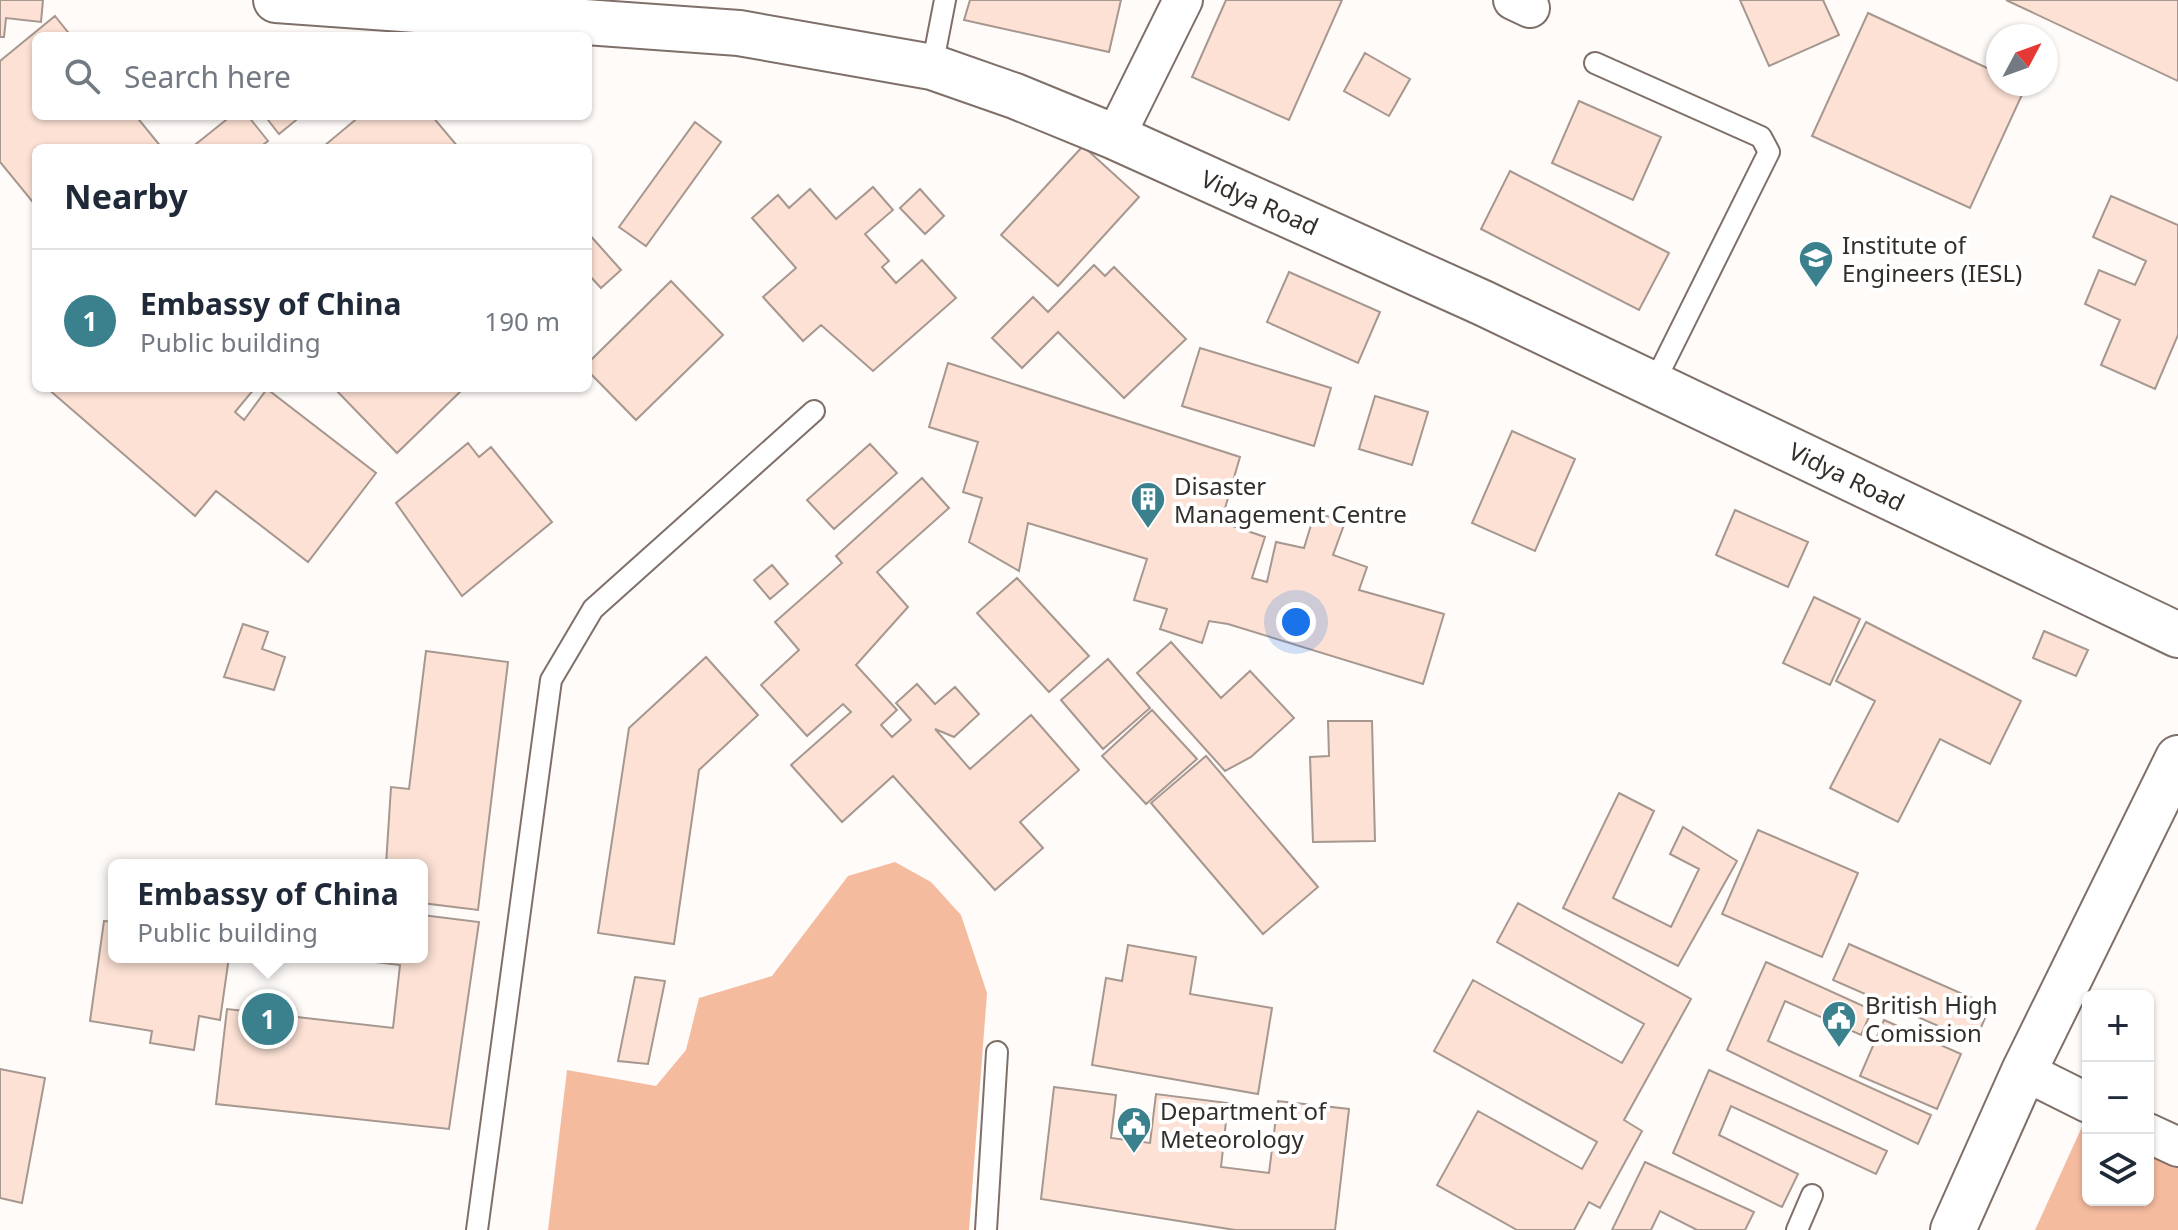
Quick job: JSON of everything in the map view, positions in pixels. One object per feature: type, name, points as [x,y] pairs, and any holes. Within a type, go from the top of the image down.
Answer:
[{"type":"street","name":"Vidya Road","points":[[276,0],[739,33],[932,67],[1015,96],[1115,137],[1654,383],[2178,635]]},
{"type":"street","points":[[1115,137],[1183,0]]},
{"type":"street","points":[[1953,1230],[2024,1071],[2178,758]]},
{"type":"street","points":[[2024,1071],[2082,1100]]},
{"type":"street","points":[[2150,1134],[2178,1147]]},
{"type":"lane","points":[[932,67],[945,0]]},
{"type":"lane","points":[[1595,63],[1761,137],[1769,152],[1654,383]]},
{"type":"lane","points":[[477,1230],[551,680],[593,609],[814,411]]},
{"type":"lane","points":[[986,1230],[997,1052]]},
{"type":"lane","points":[[1797,1230],[1812,1195]]},
{"type":"shaded area","points":[[895,862],[931,882],[961,915],[987,993],[969,1230],[548,1230],[567,1070],[656,1086],[686,1050],[699,998],[772,976],[848,876]]},
{"type":"shaded area","points":[[2082,1127],[2082,1206],[2154,1206],[2154,1151],[2178,1163],[2178,1230],[2035,1230]]},
{"type":"building","points":[[0,0],[43,0],[41,22],[6,18],[4,37],[0,37]]},
{"type":"building","points":[[970,0],[1121,0],[1109,52],[964,20]]},
{"type":"building","points":[[1226,0],[1342,0],[1289,120],[1192,77]]},
{"type":"building","points":[[1740,0],[1823,0],[1839,35],[1769,66]]},
{"type":"building","points":[[2006,0],[2178,0],[2178,81],[2058,24]]},
{"type":"building","points":[[1868,13],[1986,67],[1986,96],[2021,96],[1970,208],[1812,136]]},
{"type":"building","points":[[55,16],[68,32],[35,32]]},
{"type":"building","points":[[32,35],[32,120],[139,120],[159,144],[32,144],[32,201],[0,162],[0,61]]},
{"type":"building","points":[[1365,53],[1410,79],[1389,116],[1344,91]]},
{"type":"building","points":[[1579,101],[1661,137],[1633,200],[1552,163]]},
{"type":"building","points":[[226,120],[251,120],[268,141],[264,144],[196,144]]},
{"type":"building","points":[[268,120],[296,120],[279,134]]},
{"type":"building","points":[[355,120],[435,120],[456,144],[326,144]]},
{"type":"building","points":[[695,122],[721,142],[646,246],[619,227]]},
{"type":"building","points":[[1083,146],[1139,197],[1058,286],[1001,235]]},
{"type":"building","points":[[1510,171],[1669,253],[1639,310],[1481,229]]},
{"type":"building","points":[[873,187],[893,210],[865,234],[889,261],[882,267],[896,283],[922,260],[956,298],[873,371],[821,325],[803,341],[763,297],[796,268],[752,218],[778,195],[789,208],[810,189],[836,219]]},
{"type":"building","points":[[920,189],[944,216],[925,234],[900,208]]},
{"type":"building","points":[[2111,196],[2178,225],[2178,335],[2155,389],[2101,365],[2120,320],[2085,304],[2099,270],[2135,285],[2146,261],[2093,237]]},
{"type":"building","points":[[592,237],[621,270],[601,288],[592,278]]},
{"type":"building","points":[[1094,265],[1105,276],[1114,267],[1186,339],[1124,398],[1058,332],[1022,368],[992,338],[1033,297],[1048,312]]},
{"type":"building","points":[[1289,272],[1380,312],[1358,363],[1267,322]]},
{"type":"building","points":[[671,281],[723,335],[636,420],[592,375],[592,359]]},
{"type":"building","points":[[1200,348],[1331,388],[1314,446],[1182,406]]},
{"type":"building","name":"Disaster Management Centre","points":[[948,363],[1240,457],[1221,522],[1265,537],[1252,578],[1267,582],[1276,542],[1304,548],[1315,512],[1345,522],[1333,555],[1367,567],[1359,590],[1444,614],[1423,684],[1228,624],[1209,621],[1202,643],[1160,629],[1167,609],[1134,600],[1147,559],[1028,523],[1019,571],[969,542],[982,498],[963,492],[978,442],[929,427]]},
{"type":"building","points":[[52,392],[252,392],[235,412],[244,420],[265,392],[271,392],[376,473],[308,562],[216,491],[195,516]]},
{"type":"building","points":[[338,392],[460,392],[397,453]]},
{"type":"building","points":[[1375,396],[1428,412],[1412,465],[1359,449]]},
{"type":"building","points":[[1512,431],[1575,459],[1535,551],[1472,523]]},
{"type":"building","points":[[468,443],[479,457],[491,447],[552,522],[462,596],[396,503]]},
{"type":"building","points":[[870,444],[897,473],[834,529],[807,500]]},
{"type":"building","points":[[922,478],[949,508],[877,572],[908,607],[856,665],[897,710],[881,725],[892,737],[911,720],[896,703],[917,684],[935,704],[955,687],[979,714],[954,737],[935,729],[970,769],[1031,715],[1079,770],[1020,822],[1043,848],[995,890],[893,776],[842,822],[791,765],[851,712],[843,704],[807,736],[761,685],[799,650],[775,622],[842,563],[836,556]]},
{"type":"building","points":[[1735,510],[1808,542],[1788,587],[1716,555]]},
{"type":"building","points":[[772,565],[788,584],[770,599],[754,580]]},
{"type":"building","points":[[1017,578],[1089,656],[1049,692],[977,613]]},
{"type":"building","points":[[1814,597],[1860,619],[1830,685],[1783,663]]},
{"type":"building","points":[[1866,622],[2021,701],[1990,764],[1940,739],[1898,822],[1830,788],[1875,701],[1836,681]]},
{"type":"building","points":[[243,624],[268,632],[262,649],[285,657],[274,690],[224,677]]},
{"type":"building","points":[[2044,631],[2088,650],[2076,676],[2033,658]]},
{"type":"building","points":[[1171,642],[1221,698],[1250,671],[1294,718],[1251,757],[1225,771],[1137,673]]},
{"type":"building","points":[[426,651],[508,662],[478,910],[428,904],[428,859],[386,859],[391,787],[409,789]]},
{"type":"building","points":[[706,657],[758,715],[699,770],[674,944],[598,933],[629,728]]},
{"type":"building","points":[[1108,659],[1150,708],[1103,749],[1061,700]]},
{"type":"building","points":[[1152,710],[1197,759],[1146,804],[1102,756]]},
{"type":"building","points":[[1328,721],[1372,721],[1375,841],[1313,842],[1310,757],[1329,756]]},
{"type":"building","points":[[1206,756],[1318,887],[1263,934],[1151,803]]},
{"type":"building","points":[[1619,793],[1654,811],[1613,898],[1671,927],[1699,869],[1670,854],[1683,827],[1737,861],[1678,966],[1563,908]]},
{"type":"building","points":[[1758,830],[1858,873],[1822,957],[1722,914]]},
{"type":"building","points":[[1518,903],[1691,999],[1624,1120],[1642,1131],[1600,1208],[1589,1202],[1574,1230],[1517,1230],[1437,1185],[1478,1111],[1582,1169],[1597,1142],[1434,1051],[1473,980],[1622,1063],[1644,1024],[1497,942]]},
{"type":"building","points":[[428,916],[479,922],[449,1129],[216,1104],[227,1009],[393,1028],[400,965],[384,963],[428,963]]},
{"type":"building","points":[[104,921],[108,921],[108,963],[228,963],[220,1020],[199,1016],[194,1050],[150,1043],[152,1031],[90,1021]]},
{"type":"building","points":[[1849,944],[1990,1006],[1975,1042],[1833,980]]},
{"type":"building","points":[[1128,945],[1196,957],[1190,994],[1272,1008],[1258,1094],[1092,1065],[1106,978],[1122,981]]},
{"type":"building","points":[[1766,962],[1872,1010],[1861,1035],[1785,1001],[1768,1041],[1931,1115],[1918,1144],[1727,1050]]},
{"type":"building","points":[[635,977],[665,981],[648,1064],[618,1061]]},
{"type":"building","points":[[1884,1020],[1961,1054],[1937,1109],[1860,1076]]},
{"type":"building","points":[[0,1069],[45,1078],[22,1203],[0,1198]]},
{"type":"building","points":[[1709,1070],[1887,1151],[1876,1174],[1731,1106],[1719,1135],[1798,1174],[1782,1207],[1673,1153]]},
{"type":"building","name":"Department of Meteorology","points":[[1054,1087],[1116,1095],[1111,1138],[1150,1143],[1156,1094],[1228,1103],[1221,1167],[1269,1173],[1278,1101],[1349,1109],[1335,1230],[1235,1230],[1041,1199]]},
{"type":"building","points":[[1645,1162],[1754,1212],[1745,1230],[1697,1230],[1660,1211],[1651,1230],[1612,1230]]},
{"type":"place","name":"Institute of Engineers (IESL)","points":[[1816,289]]},
{"type":"place","name":"Disaster Management Centre","points":[[1148,530]]},
{"type":"place","name":"Embassy of China","points":[[268,1019]]},
{"type":"place","name":"British High Comission","points":[[1839,1049]]},
{"type":"place","name":"Department of Meteorology","points":[[1134,1155]]}]
